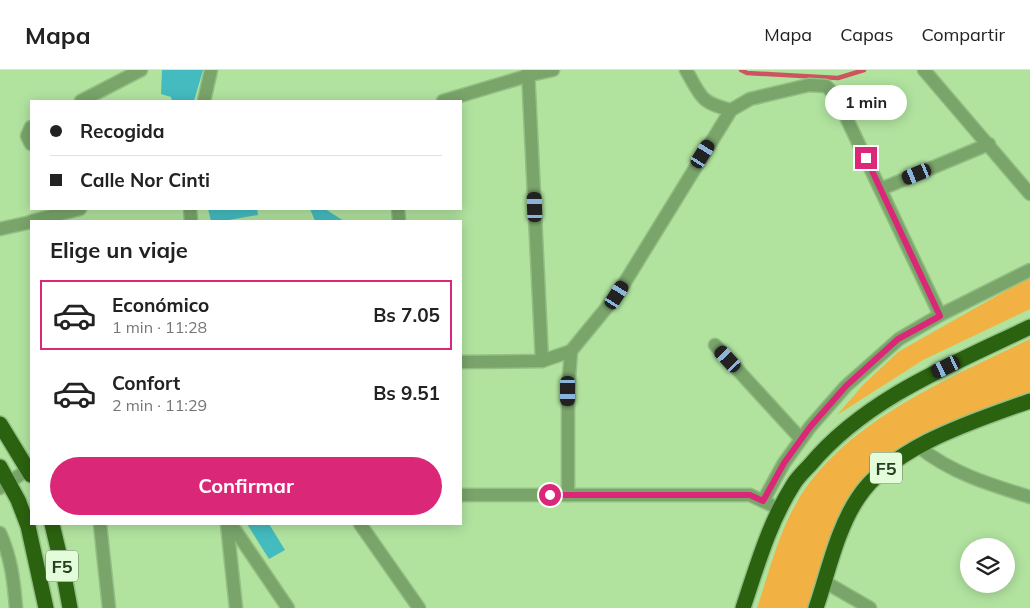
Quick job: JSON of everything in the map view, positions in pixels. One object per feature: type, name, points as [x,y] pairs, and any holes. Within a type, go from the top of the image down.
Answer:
[{"type":"highway","points":[[743,608],[769,532],[780,509],[793,484],[825,446],[863,415],[930,375],[1030,327]]},
{"type":"highway","name":"F5","points":[[816,608],[843,528],[858,498],[881,471],[956,427],[1030,401]]},
{"type":"highway","points":[[0,424],[30,472]]},
{"type":"highway","name":"F5","points":[[0,466],[4,485],[18,500],[28,526],[46,608]]},
{"type":"highway","name":"F5","points":[[52,525],[70,608]]},
{"type":"street","points":[[83,100],[142,70]]},
{"type":"street","points":[[204,100],[211,70]]},
{"type":"street","points":[[446,100],[529,72],[553,70]]},
{"type":"street","points":[[686,70],[702,98],[713,106],[731,110]]},
{"type":"street","points":[[924,70],[1030,194]]},
{"type":"street","points":[[529,72],[542,361]]},
{"type":"street","points":[[462,362],[542,361],[571,351],[617,295],[731,110],[750,99],[809,84],[826,86],[836,96],[940,316]]},
{"type":"street","points":[[30,129],[27,136],[30,142]]},
{"type":"street","points":[[881,189],[988,144]]},
{"type":"street","points":[[34,220],[54,212],[71,210]]},
{"type":"street","points":[[0,229],[30,222]]},
{"type":"street","points":[[763,501],[784,463],[810,427],[846,386],[898,339],[1030,270]]},
{"type":"street","points":[[715,345],[801,439]]},
{"type":"street","points":[[568,495],[568,391],[571,351]]},
{"type":"street","points":[[919,447],[936,461],[958,473],[1030,497]]},
{"type":"street","points":[[4,485],[30,472]]},
{"type":"street","points":[[462,495],[750,495],[780,509]]},
{"type":"street","points":[[100,525],[109,608]]},
{"type":"street","points":[[227,525],[236,608]]},
{"type":"street","points":[[232,525],[288,608]]},
{"type":"street","points":[[361,525],[419,608]]},
{"type":"street","points":[[0,533],[14,579],[16,608]]},
{"type":"street","points":[[825,582],[870,608]]},
{"type":"shaded area","points":[[1030,277],[1030,309],[923,360],[837,415],[864,384],[898,352]]},
{"type":"shaded area","points":[[1030,339],[1030,392],[949,422],[900,448],[878,464],[859,485],[836,522],[807,608],[757,608],[779,540],[790,514],[817,474],[842,448],[901,405],[966,370]]},
{"type":"building","points":[[162,70],[203,70],[194,100],[172,100],[171,97],[161,94]]},
{"type":"building","points":[[208,210],[257,210],[258,215],[229,220],[211,220]]},
{"type":"building","points":[[310,210],[327,210],[342,220],[315,220]]},
{"type":"building","points":[[248,525],[270,525],[285,550],[269,559]]},
{"type":"waterway","points":[[741,70],[747,73],[838,78],[864,70]]},
{"type":"route","points":[[550,495],[750,495],[763,501],[784,463],[810,427],[846,386],[898,339],[940,316],[866,158]]}]
